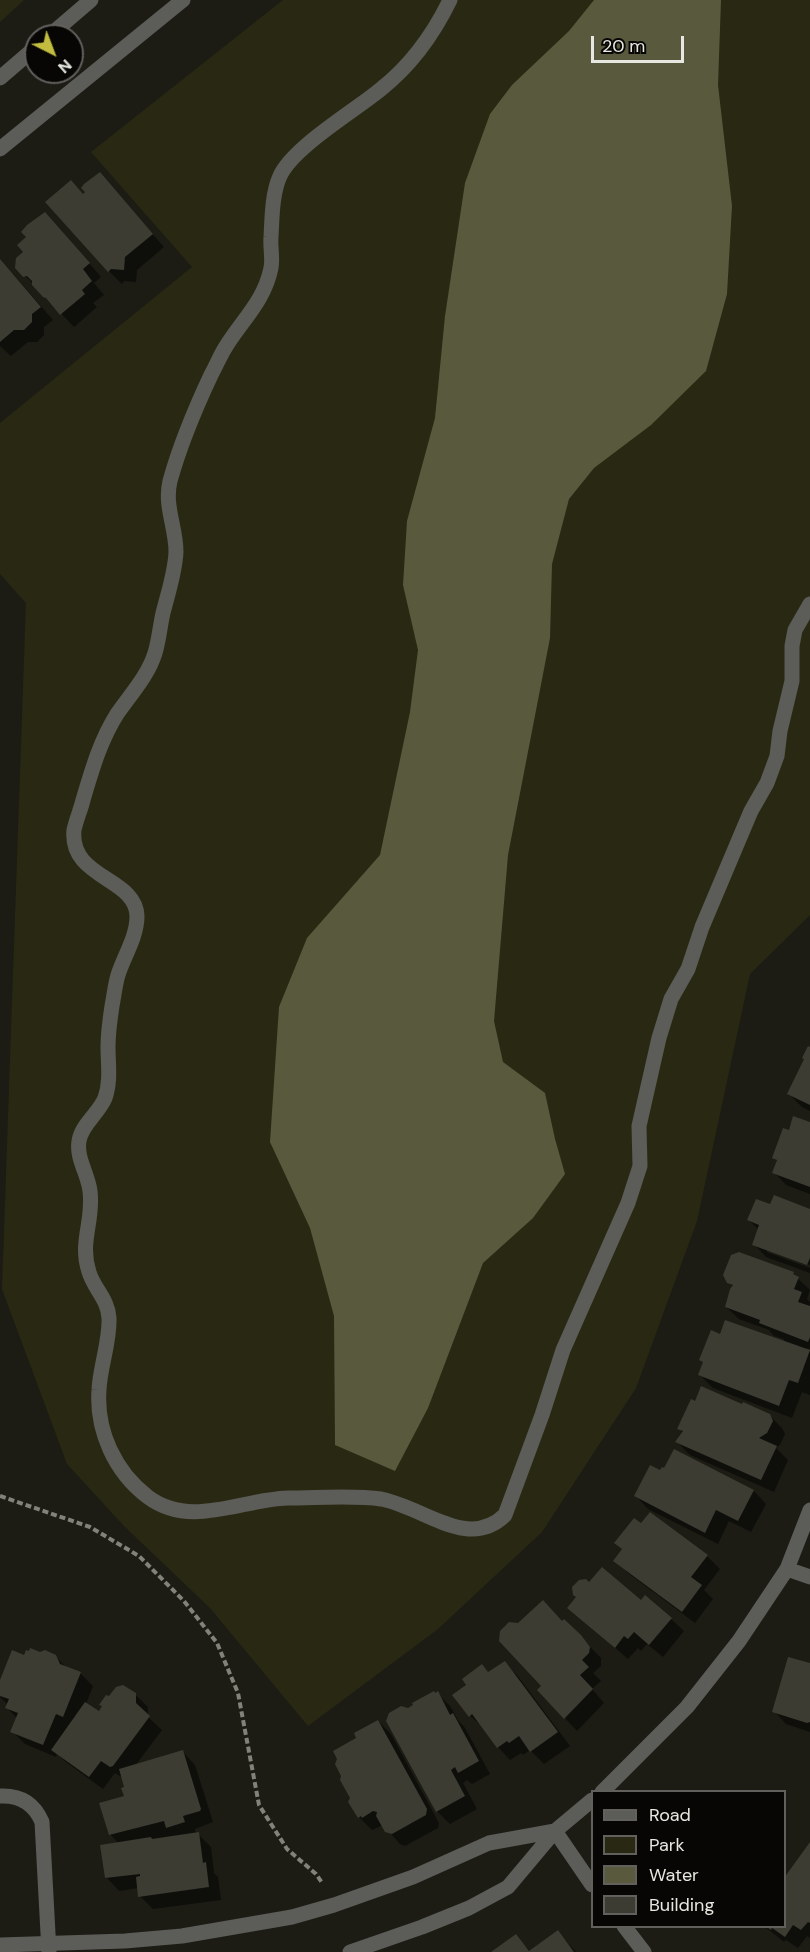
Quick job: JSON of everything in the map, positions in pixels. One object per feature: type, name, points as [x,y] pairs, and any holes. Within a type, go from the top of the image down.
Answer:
[{"type":"street","points":[[63,24],[91,0]]},
{"type":"street","points":[[0,149],[183,0]]},
{"type":"street","points":[[450,0],[439,23],[402,70],[383,88],[315,139],[293,159],[280,175],[275,194],[271,238],[272,265],[257,305],[225,348],[200,401],[168,487],[168,510],[176,538],[176,560],[156,651],[150,666],[103,738],[74,832],[80,856],[94,872],[130,897],[137,915],[134,933],[118,974],[112,1004],[107,1041],[109,1073],[107,1092],[102,1105],[79,1137],[79,1154],[90,1188],[91,1220],[83,1246],[90,1277],[107,1302],[109,1318],[98,1393],[106,1446],[130,1480],[148,1497],[164,1507],[185,1512],[209,1512],[275,1498],[379,1499],[414,1509],[463,1530],[479,1530],[493,1526],[505,1515],[562,1350],[628,1203],[640,1166],[639,1126],[659,1038],[671,999],[688,969],[702,927],[777,756],[780,731],[792,681],[792,646],[795,630],[810,604]]},
{"type":"street","points":[[0,78],[24,57]]},
{"type":"street","points":[[603,1790],[687,1707],[739,1641],[787,1569],[810,1509]]},
{"type":"street","points":[[787,1569],[810,1577]]},
{"type":"street","points":[[0,1796],[20,1797],[30,1803],[38,1812],[42,1822],[49,1948]]},
{"type":"street","points":[[350,1952],[469,1908],[508,1887],[555,1831],[591,1801]]},
{"type":"street","points":[[0,1945],[49,1948],[182,1936],[292,1917],[413,1877],[489,1843],[555,1831]]},
{"type":"street","points":[[555,1831],[591,1884]]},
{"type":"street","points":[[626,1928],[644,1952]]},
{"type":"path","points":[[0,1496],[90,1527],[139,1556],[184,1601],[217,1643],[238,1693],[259,1805],[287,1849],[316,1874],[324,1885]]},
{"type":"green space","points":[[0,0],[24,0],[0,22]]},
{"type":"green space","points":[[283,0],[810,0],[810,915],[750,974],[697,1221],[636,1388],[542,1532],[438,1629],[308,1726],[210,1608],[124,1526],[67,1464],[2,1289],[26,603],[0,574],[0,423],[192,267],[91,152]]},
{"type":"water","points":[[594,0],[721,0],[718,85],[732,206],[727,294],[706,371],[651,425],[594,468],[569,499],[552,564],[550,638],[508,855],[494,1021],[503,1062],[545,1093],[565,1174],[533,1218],[483,1263],[428,1408],[395,1471],[335,1445],[334,1316],[310,1228],[270,1142],[279,1007],[307,938],[380,855],[410,712],[418,650],[403,585],[407,521],[435,418],[445,316],[465,183],[490,114],[512,85],[569,31]]},
{"type":"building","points":[[100,172],[153,234],[125,257],[124,270],[111,269],[108,272],[45,202],[71,180],[83,194],[85,192],[81,188],[84,184]]},
{"type":"building","points":[[45,212],[90,263],[83,269],[92,281],[82,290],[85,294],[60,315],[32,285],[32,281],[27,276],[23,277],[15,268],[16,258],[23,252],[17,245],[26,237],[21,232]]},
{"type":"building","points":[[0,259],[41,307],[32,314],[32,322],[24,330],[14,330],[0,342]]},
{"type":"building","points":[[808,1046],[810,1047],[810,1105],[787,1094]]},
{"type":"building","points":[[793,1116],[810,1122],[810,1187],[772,1173],[777,1160],[772,1158],[783,1128],[789,1130]]},
{"type":"building","points":[[774,1195],[810,1209],[810,1258],[807,1265],[752,1245],[759,1225],[747,1220],[756,1199],[770,1204]]},
{"type":"building","points":[[739,1252],[794,1272],[793,1274],[799,1277],[794,1289],[802,1292],[798,1302],[810,1306],[808,1342],[725,1307],[733,1285],[727,1283],[723,1275],[731,1255]]},
{"type":"building","points":[[725,1320],[810,1350],[798,1383],[789,1380],[779,1406],[698,1375],[703,1362],[699,1360],[711,1330],[720,1334]]},
{"type":"building","points":[[701,1386],[770,1414],[773,1421],[767,1433],[759,1438],[777,1446],[761,1480],[675,1442],[683,1431],[677,1429],[691,1399],[695,1401]]},
{"type":"building","points":[[674,1449],[754,1490],[738,1521],[716,1510],[705,1533],[634,1496],[650,1465],[660,1470],[664,1468]]},
{"type":"building","points":[[650,1512],[708,1555],[691,1577],[702,1585],[682,1612],[613,1561],[622,1549],[614,1543],[634,1518],[641,1523]]},
{"type":"building","points":[[602,1567],[641,1600],[645,1595],[672,1618],[649,1645],[634,1632],[628,1639],[624,1636],[615,1648],[567,1608],[576,1597],[573,1595],[572,1587],[579,1580],[586,1579],[589,1582]]},
{"type":"building","points":[[543,1600],[562,1621],[564,1619],[581,1635],[590,1647],[589,1653],[582,1660],[589,1667],[580,1675],[593,1689],[564,1719],[537,1690],[541,1686],[499,1641],[500,1631],[509,1622],[518,1623]]},
{"type":"building","points":[[30,1648],[40,1652],[45,1650],[56,1655],[60,1664],[81,1672],[63,1717],[56,1714],[43,1745],[10,1732],[18,1713],[5,1708],[9,1699],[0,1696],[0,1680],[12,1650],[24,1655]]},
{"type":"building","points":[[788,1657],[810,1663],[810,1722],[807,1723],[772,1712]]},
{"type":"building","points":[[505,1661],[558,1732],[530,1752],[519,1736],[497,1748],[472,1714],[469,1717],[452,1695],[466,1685],[462,1679],[482,1664],[488,1672]]},
{"type":"building","points":[[123,1685],[136,1693],[136,1703],[150,1716],[113,1766],[110,1767],[101,1761],[89,1777],[51,1750],[85,1702],[99,1711],[102,1706],[99,1705],[106,1695],[109,1696],[116,1687]]},
{"type":"building","points":[[434,1691],[435,1693],[438,1691],[450,1715],[453,1713],[479,1761],[458,1773],[455,1767],[451,1770],[465,1796],[436,1812],[386,1721],[389,1713],[401,1706],[408,1708],[413,1705],[412,1703]]},
{"type":"building","points":[[378,1720],[427,1809],[426,1815],[392,1834],[385,1832],[376,1816],[377,1812],[373,1811],[358,1818],[348,1802],[350,1798],[340,1780],[341,1776],[335,1764],[337,1759],[333,1751],[356,1738],[354,1733]]},
{"type":"building","points":[[183,1750],[200,1811],[183,1816],[185,1822],[166,1828],[164,1821],[109,1835],[99,1803],[124,1796],[119,1769]]},
{"type":"building","points":[[199,1832],[209,1887],[138,1897],[136,1877],[140,1874],[105,1878],[100,1845]]},
{"type":"building","points":[[810,1842],[810,1923],[808,1922],[801,1930],[793,1925],[785,1937],[772,1928],[786,1928],[786,1875]]},
{"type":"building","points":[[558,1930],[574,1952],[491,1952],[516,1934],[529,1951]]}]
